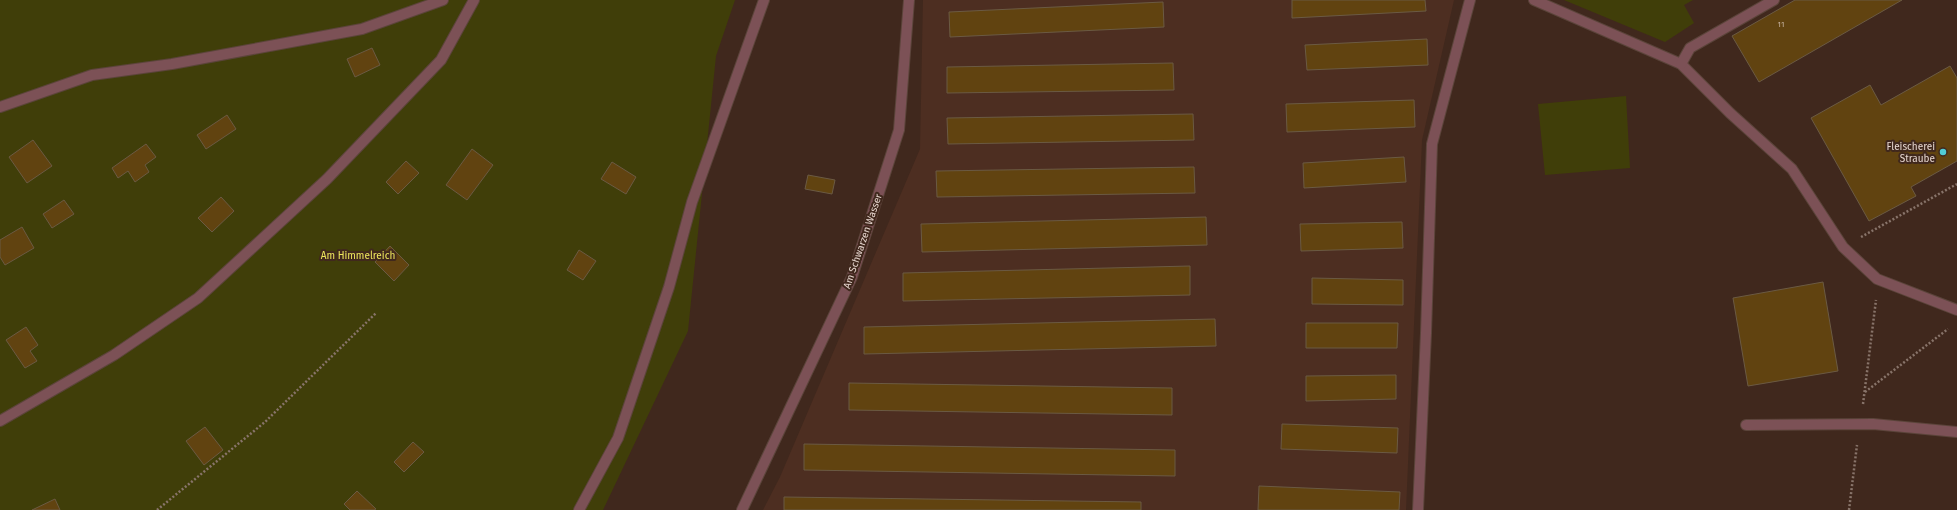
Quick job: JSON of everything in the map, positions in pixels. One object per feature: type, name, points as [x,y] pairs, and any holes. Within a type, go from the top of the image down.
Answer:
[{"type":"lane","points":[[0,107],[92,75],[172,64],[362,29],[443,0]]},
{"type":"lane","points":[[0,421],[114,355],[198,298],[327,178],[441,60],[474,0]]},
{"type":"lane","points":[[578,510],[618,438],[669,287],[692,202],[764,0]]},
{"type":"lane","name":"Am Schwarzen Wasser","points":[[742,510],[852,277],[899,130],[909,0]]},
{"type":"lane","points":[[1418,510],[1426,333],[1432,144],[1470,0]]},
{"type":"lane","points":[[1534,0],[1681,64],[1730,113],[1792,169],[1843,247],[1877,279],[1957,310]]},
{"type":"lane","points":[[1681,64],[1690,48],[1774,0]]},
{"type":"lane","points":[[1746,425],[1860,424],[1957,432]]},
{"type":"path","points":[[1843,247],[1957,184]]},
{"type":"path","points":[[1849,510],[1877,279]]},
{"type":"path","points":[[157,510],[265,422],[376,313]]},
{"type":"path","points":[[1864,393],[1950,327]]},
{"type":"shaded area","points":[[923,0],[1454,0],[1422,140],[1406,510],[763,510],[780,477],[920,149]]},
{"type":"green space","name":"Am Himmelreich","points":[[0,0],[735,0],[716,56],[688,331],[603,510],[0,510]]},
{"type":"green space","points":[[1564,0],[1693,0],[1684,5],[1694,23],[1665,42]]},
{"type":"green space","points":[[1626,96],[1630,168],[1545,175],[1538,104]]},
{"type":"building","points":[[1292,0],[1425,0],[1426,11],[1292,18]]},
{"type":"building","points":[[1795,0],[1902,0],[1759,82],[1732,36]]},
{"type":"building","points":[[1163,2],[1164,27],[950,37],[949,12]]},
{"type":"building","points":[[1427,39],[1428,65],[1307,70],[1305,45]]},
{"type":"building","points":[[372,48],[380,65],[355,77],[347,59]]},
{"type":"building","points":[[1173,63],[1174,90],[947,93],[947,67]]},
{"type":"building","points":[[1950,66],[1957,78],[1957,161],[1911,187],[1916,196],[1869,221],[1811,118],[1870,85],[1881,105]]},
{"type":"building","points":[[1414,100],[1415,127],[1287,132],[1286,104]]},
{"type":"building","points":[[1193,114],[1194,140],[948,144],[947,118]]},
{"type":"building","points":[[227,115],[236,129],[206,149],[197,135]]},
{"type":"building","points":[[33,140],[52,166],[27,183],[9,157]]},
{"type":"building","points":[[146,144],[156,157],[145,165],[149,172],[135,182],[128,171],[118,178],[112,168]]},
{"type":"building","points":[[472,149],[493,165],[467,200],[446,185]]},
{"type":"building","points":[[1404,157],[1406,182],[1304,188],[1303,163]]},
{"type":"building","points":[[406,161],[419,173],[398,194],[386,182]]},
{"type":"building","points":[[612,162],[636,177],[626,194],[601,179]]},
{"type":"building","points":[[1194,167],[1195,193],[937,197],[936,171]]},
{"type":"building","points":[[808,175],[835,180],[832,194],[805,189]]},
{"type":"building","points":[[221,197],[234,211],[212,232],[198,218]]},
{"type":"building","points":[[64,200],[74,214],[52,228],[43,214]]},
{"type":"building","points":[[1206,217],[1207,245],[922,252],[921,224]]},
{"type":"building","points":[[1402,222],[1403,248],[1301,251],[1300,224]]},
{"type":"building","points":[[22,227],[34,248],[5,265],[0,257],[0,240]]},
{"type":"building","points":[[390,246],[409,265],[394,281],[375,262]]},
{"type":"building","points":[[579,250],[596,261],[583,280],[567,270]]},
{"type":"building","points":[[1190,266],[1190,295],[903,301],[903,273]]},
{"type":"building","points":[[1312,278],[1403,280],[1403,305],[1312,304]]},
{"type":"building","points":[[1823,282],[1838,371],[1748,386],[1733,298]]},
{"type":"building","points":[[1215,319],[1216,346],[864,354],[864,327]]},
{"type":"building","points":[[1306,323],[1398,323],[1397,348],[1306,348]]},
{"type":"building","points":[[26,327],[38,345],[30,351],[37,361],[25,368],[6,340]]},
{"type":"building","points":[[1396,375],[1396,399],[1306,401],[1306,376]]},
{"type":"building","points":[[849,383],[1172,388],[1172,415],[849,410]]},
{"type":"building","points":[[1282,424],[1398,428],[1397,453],[1281,449]]},
{"type":"building","points":[[205,427],[223,450],[204,465],[186,441]]},
{"type":"building","points":[[413,442],[424,452],[404,472],[394,462]]},
{"type":"building","points":[[804,444],[1175,450],[1175,476],[804,470]]},
{"type":"building","points":[[1259,486],[1400,492],[1399,510],[1258,510]]},
{"type":"building","points":[[357,491],[376,509],[350,510],[344,504]]},
{"type":"building","points":[[784,497],[1141,502],[1141,510],[784,510]]},
{"type":"building","points":[[55,499],[60,510],[32,510]]},
{"type":"place","name":"Fleischerei Straube","points":[[1943,152]]}]
